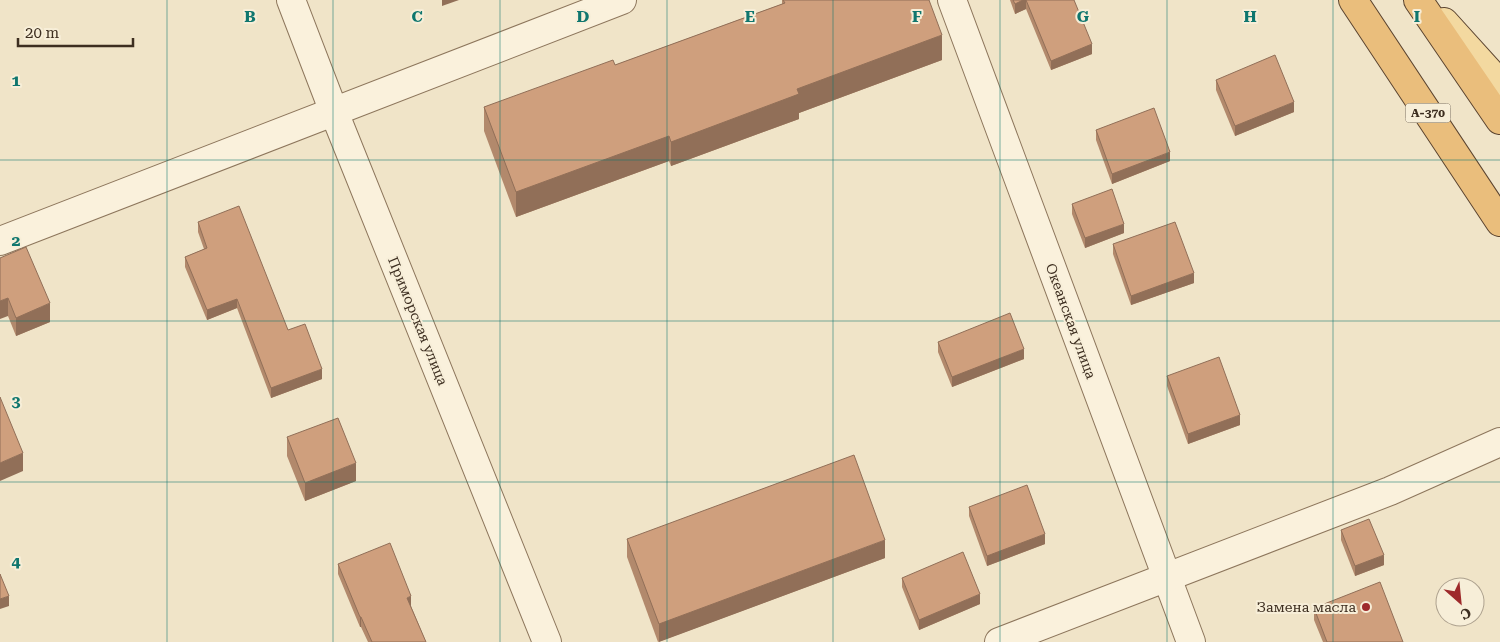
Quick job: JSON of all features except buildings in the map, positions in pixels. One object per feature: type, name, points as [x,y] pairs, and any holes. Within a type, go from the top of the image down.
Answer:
[{"type":"highway","name":"А-370","points":[[1353,0],[1500,222]]},
{"type":"highway","points":[[1418,0],[1500,120]]},
{"type":"main road","points":[[1424,0],[1500,84]]},
{"type":"street","name":"Приморская улица","points":[[291,0],[334,112],[547,642]]},
{"type":"street","points":[[0,241],[622,0]]},
{"type":"street","name":"Океанская улица","points":[[952,0],[1191,642]]},
{"type":"street","points":[[999,642],[1390,491],[1500,442]]},
{"type":"place","name":"Замена масла","points":[[1366,607]]}]
